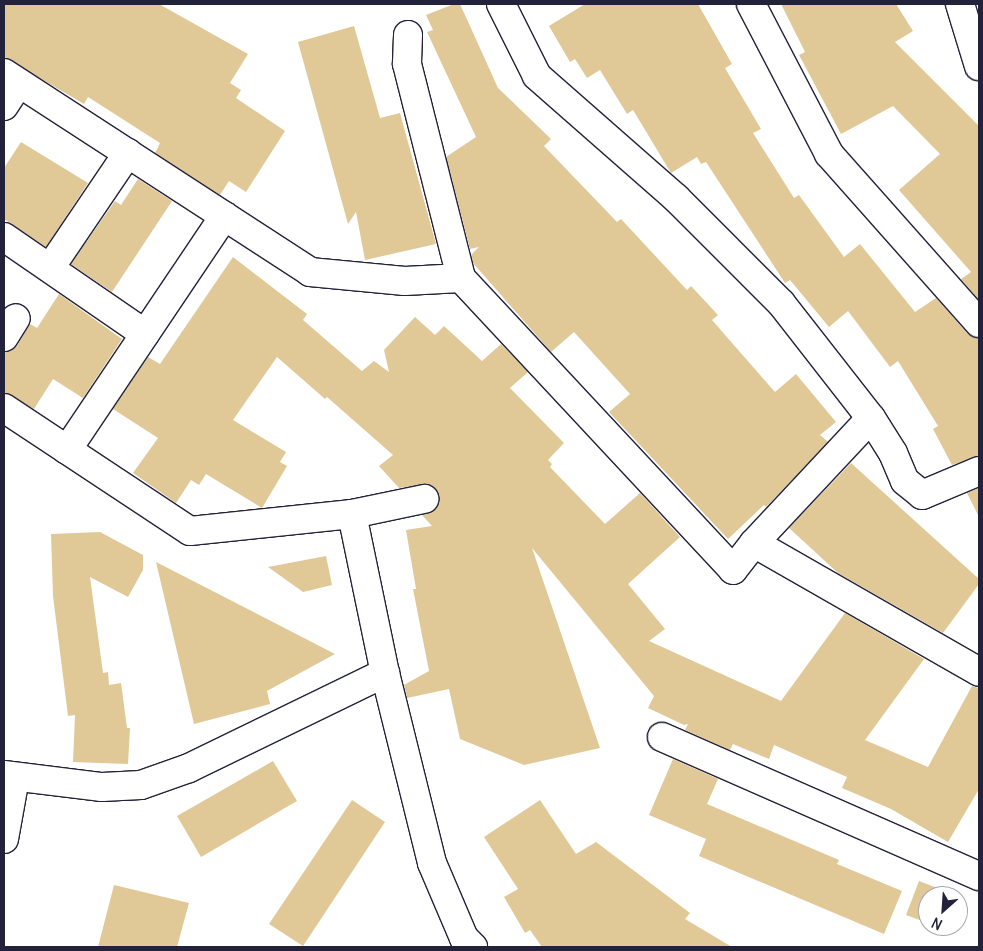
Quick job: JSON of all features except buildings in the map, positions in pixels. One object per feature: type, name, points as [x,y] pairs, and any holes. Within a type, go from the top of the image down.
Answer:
[{"type":"street","points":[[501,4],[537,76],[676,198],[781,303],[871,418],[894,453],[905,481],[922,495],[979,471]]},
{"type":"street","points":[[751,4],[829,154],[979,323]]},
{"type":"street","points":[[960,4],[979,66]]},
{"type":"street","points":[[408,35],[407,64],[461,278],[733,570],[754,543],[871,418]]},
{"type":"street","points":[[4,106],[11,78],[310,272],[405,281],[461,278]]},
{"type":"street","points":[[50,268],[128,153]]},
{"type":"street","points":[[67,450],[224,216]]},
{"type":"street","points":[[4,237],[145,334]]},
{"type":"street","points":[[4,408],[190,531],[352,514],[424,499]]},
{"type":"street","points":[[352,514],[385,673],[432,862],[464,938],[473,947]]},
{"type":"street","points":[[754,543],[979,672]]},
{"type":"street","points":[[4,839],[9,776],[102,787],[141,785],[188,768],[385,673]]},
{"type":"street","points":[[662,737],[979,876]]}]
